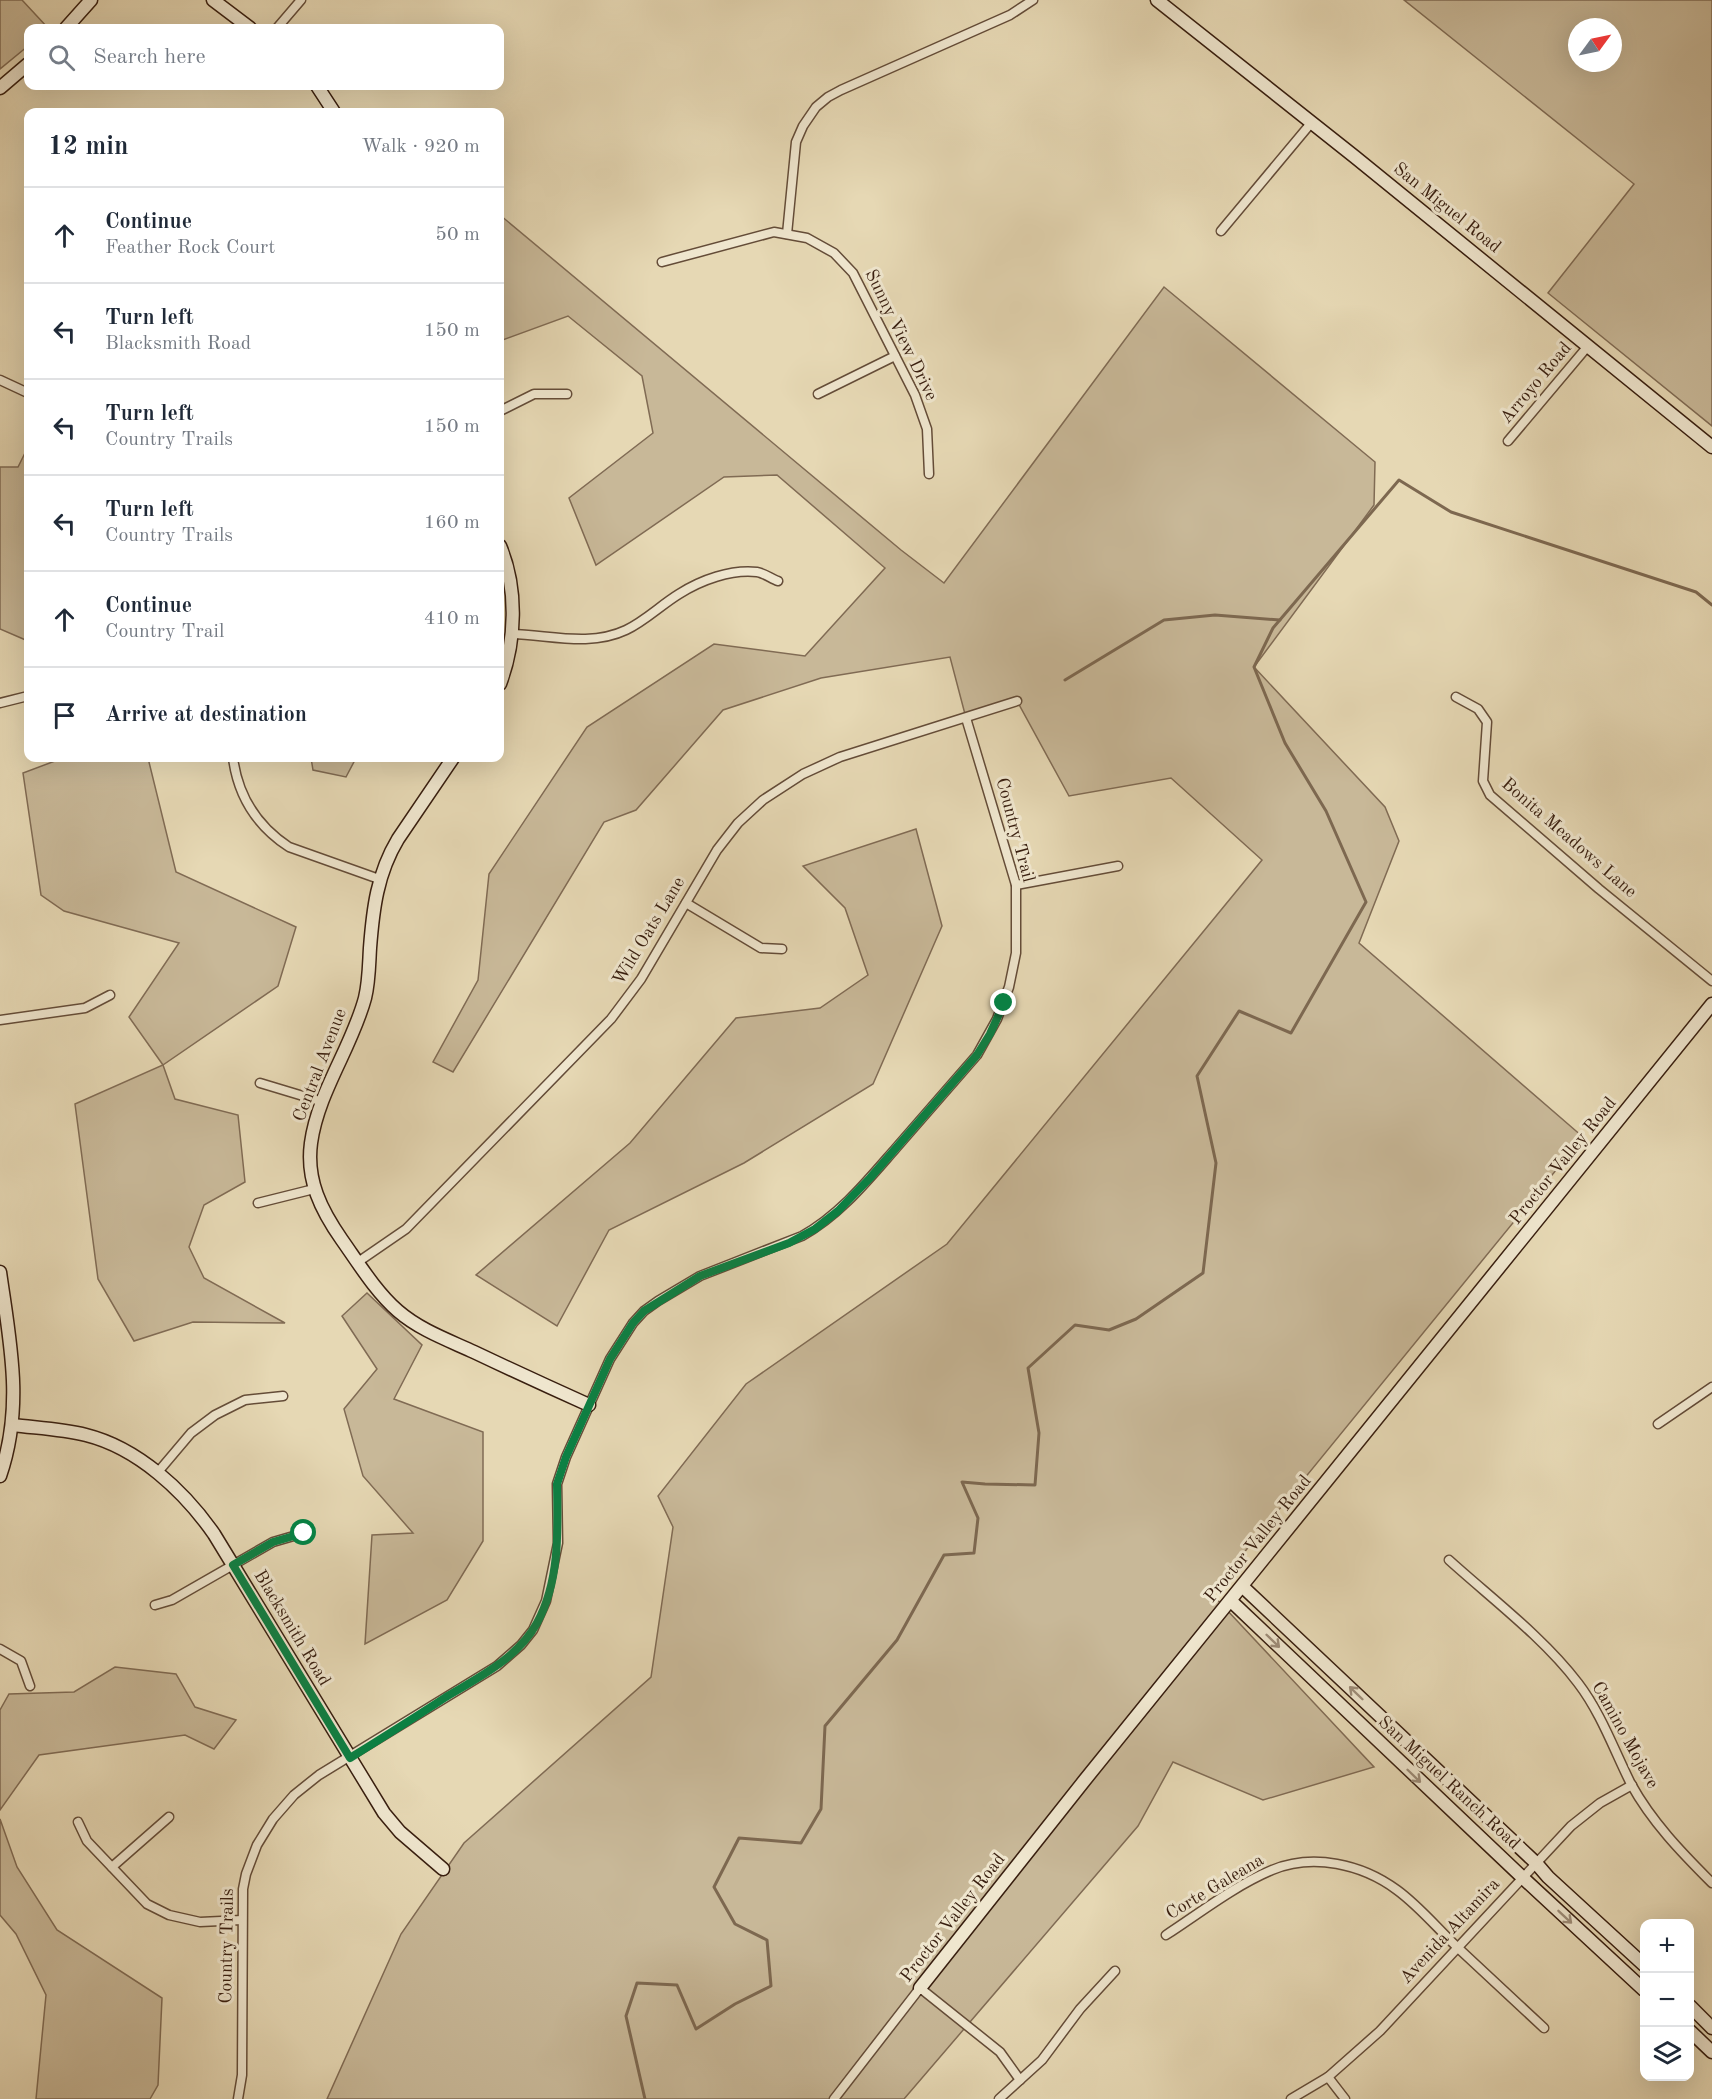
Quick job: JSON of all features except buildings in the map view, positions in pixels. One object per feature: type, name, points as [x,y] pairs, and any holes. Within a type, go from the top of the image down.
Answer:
[{"type":"street","points":[[70,24],[91,0]]},
{"type":"street","points":[[213,0],[245,24]]},
{"type":"street","points":[[280,24],[301,0]]},
{"type":"street","points":[[787,234],[796,142],[803,126],[816,107],[841,90],[1010,15],[1033,0]]},
{"type":"street","name":"San Miguel Road","points":[[1157,0],[1312,122],[1712,447]]},
{"type":"street","points":[[0,88],[24,67]]},
{"type":"street","points":[[320,90],[331,108]]},
{"type":"street","points":[[1221,231],[1312,122]]},
{"type":"street","name":"Sunny View Drive","points":[[662,262],[774,232],[816,242],[834,253],[853,273],[915,395],[927,429],[928,474]]},
{"type":"street","name":"Arroyo Road","points":[[1508,441],[1588,346]]},
{"type":"street","points":[[818,394],[894,356]]},
{"type":"street","points":[[0,380],[24,391]]},
{"type":"street","points":[[504,409],[534,394],[567,394]]},
{"type":"street","points":[[504,559],[509,576],[512,634],[504,667]]},
{"type":"street","points":[[512,634],[562,639],[598,638],[626,630],[679,594],[708,579],[728,574],[758,572],[778,581]]},
{"type":"street","points":[[0,703],[24,697]]},
{"type":"street","name":"Bonita Meadows Lane","points":[[1456,697],[1478,709],[1487,722],[1483,781],[1490,795],[1599,889],[1712,981]]},
{"type":"street","name":"Wild Oats Lane","points":[[358,1262],[406,1229],[611,1019],[641,979],[727,836],[750,811],[777,790],[811,769],[840,757],[1017,701]]},
{"type":"street","name":"Country Trail","points":[[589,1405],[610,1359],[633,1323],[644,1311],[700,1276],[789,1243],[838,1211],[870,1178],[977,1055],[997,1018],[1013,970],[1017,937],[1016,885],[966,718]]},
{"type":"street","points":[[234,762],[247,804],[261,824],[274,836],[289,847],[379,879]]},
{"type":"street","name":"Central Avenue","points":[[450,762],[389,853],[379,879],[365,998],[353,1032],[322,1102],[311,1143],[310,1166],[314,1189],[326,1217],[390,1304],[422,1328],[589,1405]]},
{"type":"street","points":[[1016,885],[1118,866]]},
{"type":"street","points":[[686,903],[761,948],[782,949]]},
{"type":"street","points":[[0,1020],[85,1008],[110,995]]},
{"type":"street","name":"Proctor Valley Road","points":[[834,2099],[1084,1781],[1231,1602],[1712,1004]]},
{"type":"street","points":[[260,1083],[322,1102]]},
{"type":"street","points":[[258,1203],[314,1189]]},
{"type":"street","points":[[0,1272],[14,1394],[13,1425],[8,1452],[0,1476]]},
{"type":"street","points":[[1658,1424],[1712,1388]]},
{"type":"street","points":[[158,1472],[191,1433],[215,1414],[245,1400],[283,1396]]},
{"type":"street","name":"Country Trails","points":[[238,2099],[242,2075],[243,1889],[255,1850],[283,1806],[306,1785],[496,1666],[520,1645],[532,1630],[546,1601],[558,1543],[557,1484],[589,1405]]},
{"type":"street","name":"Blacksmith Road","points":[[13,1425],[57,1429],[88,1435],[116,1446],[158,1472],[179,1490],[196,1509],[233,1565],[384,1813],[400,1832],[443,1869]]},
{"type":"street","points":[[155,1605],[172,1600],[273,1542],[304,1533]]},
{"type":"street","name":"Camino Mojave","points":[[1449,1560],[1539,1641],[1579,1684],[1632,1785],[1664,1832],[1712,1883]]},
{"type":"street","name":"San Miguel Ranch Road","points":[[1243,1587],[1640,1961]]},
{"type":"street","name":"San Miguel Ranch Road","points":[[1231,1602],[1640,1986]]},
{"type":"street","points":[[0,1649],[21,1661],[30,1686]]},
{"type":"street","name":"Avenida Altamira","points":[[1291,2099],[1328,2077],[1380,2031],[1571,1826],[1600,1803],[1632,1785]]},
{"type":"street","points":[[112,1868],[169,1817]]},
{"type":"street","points":[[78,1822],[87,1841],[147,1904],[169,1915],[200,1922],[242,1920]]},
{"type":"street","name":"Corte Galeana","points":[[1167,1935],[1232,1892],[1272,1870],[1300,1863],[1318,1862],[1350,1867],[1388,1884],[1410,1900],[1544,2028]]},
{"type":"street","points":[[999,2099],[1042,2060],[1080,2009],[1115,1971]]},
{"type":"street","points":[[920,1988],[1000,2052],[1020,2080]]},
{"type":"street","points":[[1694,2011],[1712,2028]]},
{"type":"street","points":[[1694,2036],[1712,2052]]},
{"type":"street","points":[[1328,2077],[1345,2099]]},
{"type":"shaded area","points":[[0,0],[22,0],[44,24],[24,24],[24,49],[0,69]]},
{"type":"shaded area","points":[[1404,0],[1712,0],[1712,426],[1548,293],[1634,184]]},
{"type":"shaded area","points":[[504,218],[901,550],[944,583],[1164,287],[1375,462],[1374,505],[1254,667],[1385,807],[1399,841],[1359,943],[1583,1137],[1211,1593],[1374,1767],[1263,1800],[1173,1762],[1138,1826],[904,2099],[327,2099],[401,1934],[464,1843],[651,1677],[673,1527],[658,1496],[746,1384],[947,1244],[1262,860],[1171,778],[1069,796],[1017,701],[966,718],[950,657],[821,678],[723,710],[636,810],[604,822],[453,1072],[433,1062],[478,980],[489,874],[587,727],[714,644],[805,656],[885,568],[777,475],[724,477],[596,565],[569,498],[653,433],[642,376],[568,316],[504,340]]},
{"type":"shaded area","points":[[24,455],[24,639],[0,629],[0,467],[18,467]]},
{"type":"shaded area","points":[[52,762],[149,762],[176,872],[296,927],[278,986],[163,1065],[129,1017],[179,943],[64,911],[41,895],[23,773]]},
{"type":"shaded area","points":[[312,762],[354,762],[346,777],[313,770]]},
{"type":"shaded area","points":[[916,829],[942,926],[873,1084],[744,1163],[609,1230],[557,1326],[476,1275],[630,1143],[736,1018],[820,1008],[868,975],[845,908],[803,866]]},
{"type":"shaded area","points":[[163,1065],[175,1099],[238,1115],[245,1182],[204,1205],[189,1247],[204,1278],[285,1323],[193,1322],[134,1341],[98,1279],[75,1104]]},
{"type":"shaded area","points":[[367,1293],[422,1345],[394,1399],[483,1432],[483,1541],[447,1600],[365,1644],[372,1535],[413,1533],[363,1476],[344,1409],[377,1369],[342,1316]]},
{"type":"shaded area","points":[[115,1667],[176,1674],[195,1707],[236,1720],[214,1749],[185,1735],[39,1755],[0,1810],[0,1710],[9,1694],[74,1692]]},
{"type":"shaded area","points":[[0,1819],[17,1867],[57,1930],[162,1998],[158,2085],[150,2099],[36,2099],[46,1995],[16,1934],[0,1915]]},
{"type":"waterway","points":[[645,2099],[626,2016],[637,1983],[677,1985],[696,2029],[735,2004],[771,1986],[767,1940],[735,1924],[714,1887],[739,1838],[801,1843],[821,1809],[825,1726],[897,1640],[944,1555],[974,1553],[978,1518],[962,1482],[1035,1485],[1039,1433],[1028,1368],[1075,1325],[1109,1330],[1136,1319],[1203,1273],[1216,1163],[1197,1076],[1239,1011],[1291,1033],[1366,902],[1326,811],[1285,743],[1254,667],[1273,628],[1399,480],[1451,512],[1696,592],[1712,605]]},
{"type":"waterway","points":[[1065,680],[1164,620],[1215,615],[1280,620]]},
{"type":"route","points":[[304,1533],[273,1542],[233,1565],[350,1758],[496,1666],[527,1638],[540,1618],[549,1593],[558,1543],[557,1484],[566,1457],[610,1359],[633,1323],[644,1311],[666,1295],[700,1276],[789,1243],[815,1229],[838,1211],[870,1178],[977,1055],[990,1034],[1004,1003]]}]
